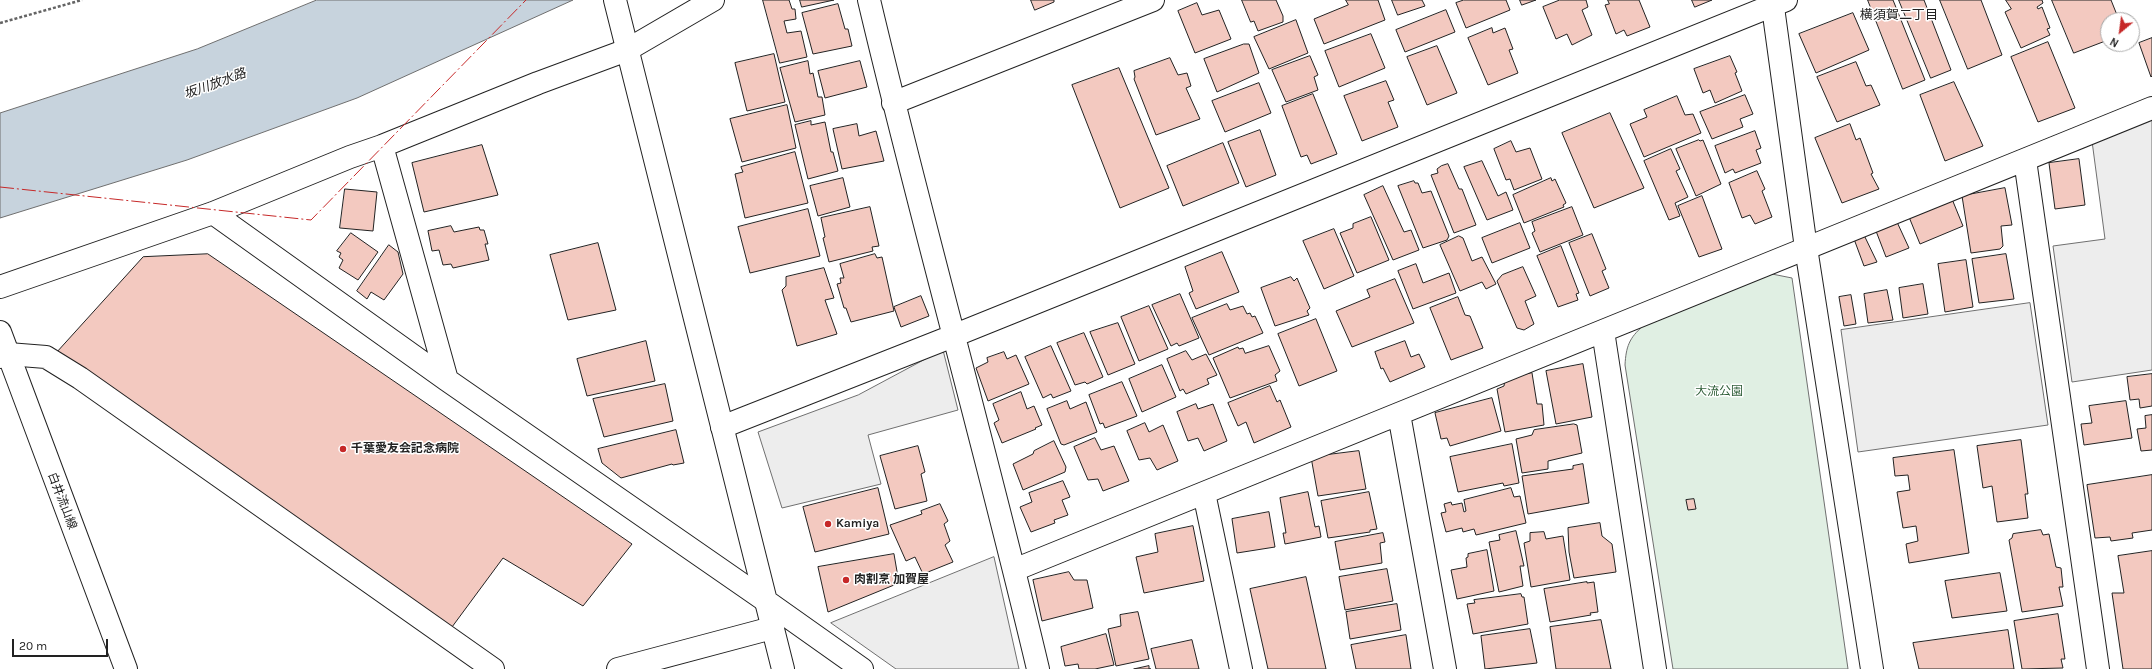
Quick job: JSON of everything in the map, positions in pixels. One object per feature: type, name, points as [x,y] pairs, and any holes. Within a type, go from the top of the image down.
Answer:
[{"type":"street","points":[[615,0],[783,669]]},
{"type":"street","points":[[0,287],[213,213],[350,157],[382,146],[538,83],[625,39],[713,0]]},
{"type":"street","points":[[869,0],[893,103],[1014,570],[1038,669]]},
{"type":"street","points":[[893,103],[1153,0]]},
{"type":"street","points":[[722,427],[953,336],[1777,2],[1806,248],[1872,669]]},
{"type":"street","points":[[1014,570],[2152,108]]},
{"type":"street","points":[[382,146],[447,380]]},
{"type":"street","points":[[2025,160],[2098,669]]},
{"type":"street","points":[[213,213],[447,380],[862,669]]},
{"type":"street","points":[[1603,331],[1656,669]]},
{"type":"street","name":"白井流山線","points":[[0,332],[4,356],[126,669]]},
{"type":"street","points":[[4,356],[46,357],[80,378],[493,669]]},
{"type":"street","points":[[1399,414],[1445,669]]},
{"type":"street","points":[[1204,493],[1241,669]]},
{"type":"street","points":[[618,669],[772,628]]},
{"type":"path","points":[[0,23],[82,0]]},
{"type":"green space","name":"大流公園","points":[[1772,274],[1792,278],[1848,669],[1673,669],[1625,365],[1627,348],[1631,339],[1643,326]]},
{"type":"shaded area","points":[[2152,116],[2152,370],[2072,382],[2053,246],[2105,239],[2092,141]]},
{"type":"shaded area","points":[[2030,303],[2048,425],[1858,452],[1841,330]]},
{"type":"shaded area","points":[[943,350],[958,410],[868,435],[881,484],[782,508],[758,432],[858,395]]},
{"type":"shaded area","points":[[994,557],[1019,669],[896,669],[831,623]]},
{"type":"water","name":"坂川放水路","points":[[317,0],[573,0],[357,98],[187,160],[0,218],[0,113],[197,49]]},
{"type":"building","points":[[763,0],[789,0],[792,9],[795,9],[796,19],[784,21],[787,33],[801,31],[807,57],[780,63]]},
{"type":"building","points":[[800,0],[834,0],[802,7]]},
{"type":"building","points":[[1031,0],[1054,0],[1054,2],[1035,10]]},
{"type":"building","points":[[1242,0],[1276,0],[1283,16],[1283,22],[1258,31],[1254,21],[1251,22]]},
{"type":"building","points":[[1346,0],[1378,0],[1385,20],[1324,44],[1314,19],[1348,5]]},
{"type":"building","points":[[1392,0],[1422,0],[1425,6],[1398,15]]},
{"type":"building","points":[[1464,0],[1506,0],[1510,10],[1466,28],[1456,3]]},
{"type":"building","points":[[1520,0],[1536,0],[1522,5]]},
{"type":"building","points":[[1560,0],[1586,0],[1588,7],[1582,10],[1592,35],[1572,45],[1567,34],[1556,39],[1543,7]]},
{"type":"building","points":[[1608,0],[1639,0],[1650,27],[1627,36],[1624,30],[1616,34],[1605,5],[1609,4]]},
{"type":"building","points":[[1692,0],[1712,0],[1695,7]]},
{"type":"building","points":[[1868,0],[1893,0],[1925,80],[1903,89]]},
{"type":"building","points":[[1899,0],[1924,0],[1951,70],[1931,78]]},
{"type":"building","points":[[1940,0],[1981,0],[2002,55],[1968,69]]},
{"type":"building","points":[[2006,0],[2042,0],[2043,3],[2037,7],[2038,9],[2042,7],[2050,28],[2047,29],[2050,35],[2021,48],[2005,12],[2011,9]]},
{"type":"building","points":[[2052,0],[2111,0],[2116,12],[2100,12],[2100,43],[2074,53]]},
{"type":"building","points":[[1197,3],[1202,15],[1219,10],[1231,39],[1195,53],[1178,11]]},
{"type":"building","points":[[838,4],[845,29],[848,29],[852,46],[813,54],[802,13]]},
{"type":"building","points":[[1446,10],[1455,32],[1405,52],[1396,30]]},
{"type":"building","points":[[1853,13],[1869,50],[1816,73],[1799,34]]},
{"type":"building","points":[[1296,20],[1308,53],[1269,69],[1254,37]]},
{"type":"building","points":[[1492,28],[1493,33],[1505,28],[1513,49],[1509,50],[1518,73],[1488,85],[1468,38]]},
{"type":"building","points":[[1371,34],[1385,68],[1339,87],[1325,51]]},
{"type":"building","points":[[2152,38],[2151,77],[2140,46],[2140,43]]},
{"type":"building","points":[[2048,42],[2075,108],[2038,122],[2011,57]]},
{"type":"building","points":[[1244,44],[1249,44],[1259,73],[1217,92],[1204,59]]},
{"type":"building","points":[[1437,46],[1457,93],[1427,105],[1407,57]]},
{"type":"building","points":[[774,54],[785,102],[747,111],[735,63]]},
{"type":"building","points":[[1310,56],[1318,75],[1314,77],[1318,90],[1286,102],[1272,70]]},
{"type":"building","points":[[1730,56],[1737,72],[1735,73],[1742,91],[1715,103],[1710,90],[1703,93],[1694,69]]},
{"type":"building","points":[[1170,58],[1178,75],[1187,73],[1191,86],[1186,88],[1200,119],[1156,135],[1134,79],[1134,71]]},
{"type":"building","points":[[808,61],[810,74],[813,73],[818,97],[822,97],[825,115],[795,122],[780,68]]},
{"type":"building","points":[[860,61],[867,87],[825,98],[818,71]]},
{"type":"building","points":[[1856,62],[1866,86],[1871,85],[1880,105],[1837,122],[1817,77]]},
{"type":"building","points":[[1119,68],[1169,188],[1120,208],[1072,85]]},
{"type":"building","points":[[1386,81],[1394,100],[1388,102],[1398,127],[1362,141],[1344,96]]},
{"type":"building","points":[[1954,82],[1983,146],[1945,161],[1920,95]]},
{"type":"building","points":[[1259,83],[1271,113],[1225,132],[1212,101]]},
{"type":"building","points":[[1313,94],[1337,154],[1311,164],[1307,155],[1301,157],[1282,106]]},
{"type":"building","points":[[1745,95],[1753,114],[1740,119],[1743,127],[1712,139],[1700,112]]},
{"type":"building","points":[[1677,96],[1685,115],[1693,114],[1701,133],[1644,157],[1630,124],[1647,117],[1644,110]]},
{"type":"building","points":[[787,105],[796,148],[742,162],[730,119]]},
{"type":"building","points":[[1610,113],[1644,188],[1594,208],[1562,133]]},
{"type":"building","points":[[811,121],[811,125],[825,122],[831,152],[833,152],[838,171],[808,179],[795,125]]},
{"type":"building","points":[[857,124],[859,136],[876,131],[884,161],[842,169],[833,129]]},
{"type":"building","points":[[1850,124],[1856,140],[1860,138],[1873,173],[1871,174],[1879,189],[1842,203],[1815,138]]},
{"type":"building","points":[[1260,130],[1276,175],[1246,187],[1228,142]]},
{"type":"building","points":[[1755,131],[1761,148],[1756,150],[1761,163],[1735,173],[1733,169],[1725,173],[1715,146]]},
{"type":"building","points":[[1699,140],[1703,140],[1721,184],[1696,196],[1676,149]]},
{"type":"building","points":[[1511,141],[1516,152],[1530,148],[1542,179],[1514,190],[1510,179],[1506,180],[1494,149]]},
{"type":"building","points":[[1223,143],[1239,183],[1183,206],[1167,166]]},
{"type":"building","points":[[482,145],[498,195],[424,212],[412,163]]},
{"type":"building","points":[[1671,149],[1680,169],[1676,171],[1688,197],[1675,203],[1680,216],[1669,220],[1644,161]]},
{"type":"building","points":[[795,152],[808,203],[745,218],[735,174],[743,172],[741,167]]},
{"type":"building","points":[[2079,159],[2085,205],[2055,209],[2049,163]]},
{"type":"building","points":[[1482,161],[1498,196],[1506,192],[1513,210],[1487,220],[1464,167]]},
{"type":"building","points":[[1448,164],[1459,189],[1462,189],[1476,225],[1454,233],[1431,175],[1438,173],[1437,169],[1441,166]]},
{"type":"building","points":[[1757,171],[1765,189],[1762,191],[1772,217],[1755,224],[1750,215],[1742,218],[1729,183]]},
{"type":"building","points":[[843,178],[850,207],[818,216],[810,186]]},
{"type":"building","points":[[1551,178],[1552,181],[1555,179],[1566,203],[1563,205],[1564,207],[1524,223],[1513,195]]},
{"type":"building","points":[[1414,181],[1415,183],[1418,183],[1422,193],[1431,191],[1449,236],[1447,240],[1423,248],[1398,186]]},
{"type":"building","points":[[1383,186],[1404,232],[1411,230],[1419,250],[1393,260],[1364,195]]},
{"type":"building","points":[[2005,188],[2012,225],[2001,226],[2003,246],[2000,249],[1971,253],[1962,196]]},
{"type":"building","points":[[345,189],[377,192],[373,231],[340,228]]},
{"type":"building","points":[[1702,196],[1722,249],[1699,257],[1678,206]]},
{"type":"building","points":[[1952,199],[1963,226],[1920,244],[1909,217]]},
{"type":"building","points":[[870,207],[879,246],[872,247],[873,251],[829,262],[823,238],[825,237],[821,218]]},
{"type":"building","points":[[1572,207],[1583,235],[1540,252],[1532,233],[1535,231],[1532,222]]},
{"type":"building","points":[[808,209],[820,256],[750,273],[738,227]]},
{"type":"building","points":[[1371,217],[1389,260],[1357,273],[1340,233],[1353,228],[1353,224]]},
{"type":"building","points":[[1897,222],[1909,248],[1886,257],[1876,231]]},
{"type":"building","points":[[1520,223],[1530,248],[1492,263],[1482,238]]},
{"type":"building","points":[[451,226],[454,232],[479,227],[480,230],[484,230],[488,244],[485,244],[489,260],[453,268],[451,264],[443,265],[439,250],[432,251],[428,231]]},
{"type":"building","points":[[1334,229],[1354,276],[1324,289],[1303,241]]},
{"type":"building","points":[[351,233],[378,252],[358,280],[339,268],[343,260],[339,257],[341,253],[337,251]]},
{"type":"building","points":[[1592,234],[1606,269],[1602,271],[1609,288],[1590,296],[1569,243]]},
{"type":"building","points":[[1864,235],[1877,262],[1864,266],[1854,239]]},
{"type":"building","points":[[1459,236],[1463,238],[1472,261],[1482,257],[1496,284],[1486,289],[1482,282],[1460,291],[1440,245]]},
{"type":"building","points":[[598,243],[616,310],[568,320],[550,255]]},
{"type":"building","points":[[389,245],[398,252],[403,274],[384,300],[371,292],[367,299],[357,291]]},
{"type":"building","points":[[1561,246],[1579,293],[1576,294],[1578,300],[1558,307],[1537,256]]},
{"type":"building","points":[[1222,252],[1239,292],[1196,309],[1189,293],[1193,291],[1185,267]]},
{"type":"building","name":"千葉愛友会記念病院","points":[[208,254],[632,544],[583,606],[503,558],[452,627],[56,353],[143,257]]},
{"type":"building","points":[[875,254],[877,258],[882,257],[894,311],[851,322],[846,308],[844,308],[837,284],[841,283],[840,278],[844,278],[840,264]]},
{"type":"building","points":[[2006,254],[2014,299],[1979,303],[1972,259]]},
{"type":"building","points":[[1966,260],[1973,307],[1945,312],[1938,264]]},
{"type":"building","points":[[1416,264],[1423,283],[1449,273],[1456,293],[1413,309],[1398,271]]},
{"type":"building","points":[[1523,267],[1536,296],[1525,301],[1534,324],[1524,330],[1517,328],[1497,281],[1502,275]]},
{"type":"building","points":[[824,268],[834,298],[825,300],[837,334],[797,346],[782,290],[786,286],[786,277]]},
{"type":"building","points":[[1291,277],[1294,281],[1297,278],[1310,308],[1307,311],[1309,315],[1275,326],[1261,288]]},
{"type":"building","points":[[1395,279],[1414,323],[1352,347],[1336,311],[1370,297],[1367,290]]},
{"type":"building","points":[[1923,284],[1928,314],[1903,318],[1899,288]]},
{"type":"building","points":[[1887,290],[1893,320],[1868,323],[1864,294]]},
{"type":"building","points":[[1180,294],[1199,338],[1179,346],[1177,343],[1171,346],[1152,305]]},
{"type":"building","points":[[1851,295],[1856,324],[1844,326],[1839,297]]},
{"type":"building","points":[[921,296],[929,316],[901,327],[894,307]]},
{"type":"building","points":[[1458,297],[1465,315],[1470,316],[1483,348],[1451,360],[1430,308]]},
{"type":"building","points":[[1227,304],[1230,310],[1243,306],[1247,314],[1250,313],[1252,317],[1255,316],[1263,333],[1209,355],[1192,318]]},
{"type":"building","points":[[1149,306],[1168,349],[1139,361],[1121,317]]},
{"type":"building","points":[[1316,319],[1337,371],[1299,386],[1278,334]]},
{"type":"building","points":[[1118,323],[1135,364],[1108,375],[1090,332]]},
{"type":"building","points":[[1084,333],[1103,377],[1087,384],[1085,382],[1075,385],[1057,343]]},
{"type":"building","points":[[646,341],[655,381],[587,396],[577,359]]},
{"type":"building","points":[[1405,341],[1411,357],[1419,354],[1425,367],[1390,382],[1383,368],[1381,369],[1375,352]]},
{"type":"building","points":[[1051,346],[1071,391],[1053,398],[1051,394],[1043,398],[1025,357]]},
{"type":"building","points":[[1269,346],[1280,371],[1275,375],[1277,381],[1230,398],[1213,358],[1238,347],[1239,349],[1243,348],[1245,353]]},
{"type":"building","points":[[1186,351],[1192,360],[1206,354],[1217,375],[1207,379],[1209,384],[1186,394],[1183,389],[1180,391],[1167,359]]},
{"type":"building","points":[[1004,352],[1007,359],[1016,355],[1029,384],[988,401],[976,368],[988,362],[987,358]]},
{"type":"building","points":[[1583,364],[1592,417],[1556,424],[1546,371]]},
{"type":"building","points":[[1162,365],[1176,397],[1142,412],[1129,379]]},
{"type":"building","points":[[1532,373],[1537,404],[1542,404],[1544,425],[1505,432],[1497,389],[1504,386],[1505,379]]},
{"type":"building","points":[[2152,374],[2152,406],[2140,408],[2139,399],[2130,400],[2127,377]]},
{"type":"building","points":[[1122,382],[1137,416],[1105,428],[1103,423],[1100,424],[1089,395]]},
{"type":"building","points":[[665,384],[673,421],[604,437],[593,399]]},
{"type":"building","points":[[1270,386],[1277,402],[1280,400],[1291,427],[1254,443],[1246,422],[1238,426],[1228,403]]},
{"type":"building","points":[[1021,392],[1027,409],[1034,406],[1042,425],[1002,443],[994,423],[999,420],[993,404]]},
{"type":"building","points":[[1492,398],[1501,431],[1450,446],[1447,438],[1441,439],[1435,413]]},
{"type":"building","points":[[1067,401],[1070,409],[1086,402],[1097,432],[1064,445],[1061,444],[1047,409]]},
{"type":"building","points":[[2126,401],[2132,438],[2084,445],[2081,424],[2092,423],[2089,406]]},
{"type":"building","points":[[1196,404],[1198,409],[1213,404],[1227,441],[1204,451],[1198,438],[1188,441],[1177,412]]},
{"type":"building","points":[[2152,415],[2152,450],[2141,451],[2137,429],[2146,428],[2145,416]]},
{"type":"building","points":[[1145,423],[1149,432],[1163,425],[1178,461],[1157,470],[1150,458],[1139,460],[1127,431]]},
{"type":"building","points":[[1574,424],[1577,425],[1582,453],[1548,461],[1548,469],[1522,473],[1516,439],[1532,435],[1534,430]]},
{"type":"building","points":[[676,430],[684,463],[672,464],[621,478],[602,463],[598,449]]},
{"type":"building","points":[[1095,438],[1101,450],[1114,446],[1129,481],[1103,491],[1098,479],[1088,480],[1074,447]]},
{"type":"building","points":[[2021,440],[2028,494],[2025,494],[2028,518],[1997,522],[1992,486],[1983,488],[1977,446]]},
{"type":"building","points":[[1054,441],[1066,467],[1065,472],[1023,490],[1013,464]]},
{"type":"building","points":[[1512,444],[1519,483],[1504,486],[1503,483],[1458,492],[1450,457]]},
{"type":"building","points":[[918,446],[925,472],[921,474],[927,501],[895,509],[880,456]]},
{"type":"building","points":[[1954,450],[1969,553],[1909,563],[1906,544],[1918,541],[1916,526],[1903,528],[1897,492],[1910,490],[1908,475],[1895,476],[1893,458]]},
{"type":"building","points":[[1359,451],[1366,489],[1318,496],[1311,457]]},
{"type":"building","points":[[1583,464],[1589,503],[1528,514],[1522,476],[1573,469],[1573,466]]},
{"type":"building","points":[[2152,475],[2152,530],[2132,533],[2133,538],[2111,541],[2110,537],[2095,538],[2087,485]]},
{"type":"building","points":[[1063,481],[1070,497],[1062,500],[1068,515],[1054,520],[1055,523],[1031,532],[1020,507],[1032,502],[1029,493]]},
{"type":"building","points":[[878,488],[889,534],[815,552],[803,507]]},
{"type":"building","points":[[1511,488],[1514,497],[1520,496],[1526,523],[1476,535],[1474,529],[1463,532],[1462,528],[1446,532],[1441,513],[1446,512],[1444,504],[1451,502],[1452,505],[1462,503],[1464,512],[1466,511],[1464,500]]},
{"type":"building","points":[[1308,492],[1315,527],[1319,526],[1321,537],[1285,544],[1283,533],[1286,533],[1280,498]]},
{"type":"building","points":[[1369,492],[1377,529],[1370,530],[1370,532],[1328,538],[1321,501]]},
{"type":"building","points":[[1694,499],[1696,509],[1688,510],[1686,500]]},
{"type":"building","points":[[940,504],[948,521],[944,524],[950,541],[945,545],[953,562],[923,574],[915,557],[906,561],[890,525],[922,514],[921,511]]},
{"type":"building","points":[[1269,512],[1275,547],[1237,553],[1232,519]]},
{"type":"building","points":[[1600,523],[1602,536],[1612,544],[1616,572],[1574,578],[1569,552],[1568,528]]},
{"type":"building","points":[[1193,526],[1204,581],[1144,593],[1136,557],[1158,552],[1155,534]]},
{"type":"building","points":[[2041,530],[2043,535],[2049,534],[2056,567],[2061,568],[2063,587],[2059,587],[2063,606],[2022,612],[2009,540],[2012,538],[2013,534]]},
{"type":"building","points":[[1516,531],[1524,566],[1520,566],[1523,586],[1499,592],[1489,542],[1500,540],[1499,535]]},
{"type":"building","points":[[1544,532],[1546,539],[1563,536],[1570,580],[1531,587],[1524,543],[1530,541],[1530,533]]},
{"type":"building","points":[[1383,533],[1385,542],[1380,543],[1382,563],[1340,570],[1335,542]]},
{"type":"building","points":[[1487,550],[1494,591],[1457,599],[1451,570],[1467,567],[1466,558],[1468,557],[1468,554]]},
{"type":"building","points":[[2152,551],[2152,669],[2123,669],[2112,593],[2124,593],[2118,556]]},
{"type":"building","points":[[894,554],[899,583],[828,612],[818,567]]},
{"type":"building","points":[[1387,569],[1393,601],[1345,610],[1339,577]]},
{"type":"building","points":[[1069,572],[1074,580],[1087,580],[1093,608],[1042,621],[1033,580]]},
{"type":"building","points":[[2000,573],[2007,611],[1952,618],[1945,581]]},
{"type":"building","points":[[1306,577],[1326,669],[1268,669],[1250,589]]},
{"type":"building","points":[[1594,582],[1598,612],[1590,613],[1591,615],[1550,622],[1544,589]]},
{"type":"building","points":[[1521,594],[1522,597],[1524,597],[1528,624],[1473,634],[1467,604],[1475,603],[1474,600]]},
{"type":"building","points":[[1397,604],[1401,630],[1350,639],[1346,612]]},
{"type":"building","points":[[1138,612],[1149,659],[1116,666],[1108,629],[1121,626],[1120,615]]},
{"type":"building","points":[[2058,614],[2065,659],[2061,659],[2063,668],[2022,669],[2014,621]]},
{"type":"building","points":[[1601,620],[1611,669],[1556,669],[1550,627]]},
{"type":"building","points":[[1530,629],[1537,663],[1485,669],[1481,636]]},
{"type":"building","points":[[2008,630],[2014,669],[1919,669],[1913,643]]},
{"type":"building","points":[[1106,634],[1114,665],[1095,669],[1079,669],[1078,664],[1065,666],[1061,647]]},
{"type":"building","points":[[1406,635],[1411,669],[1356,669],[1351,645]]},
{"type":"building","points":[[1192,640],[1199,669],[1156,669],[1151,649]]},
{"type":"building","points":[[1149,666],[1149,669],[1134,669]]},
{"type":"power","points":[[0,187],[311,220],[526,0]]},
{"type":"place","name":"千葉愛友会記念病院","points":[[343,449]]},
{"type":"place","name":"Kamiya","points":[[828,524]]},
{"type":"place","name":"肉割烹 加賀屋","points":[[846,580]]},
{"type":"district","name":"横須賀二丁目","points":[[1899,15]]}]
